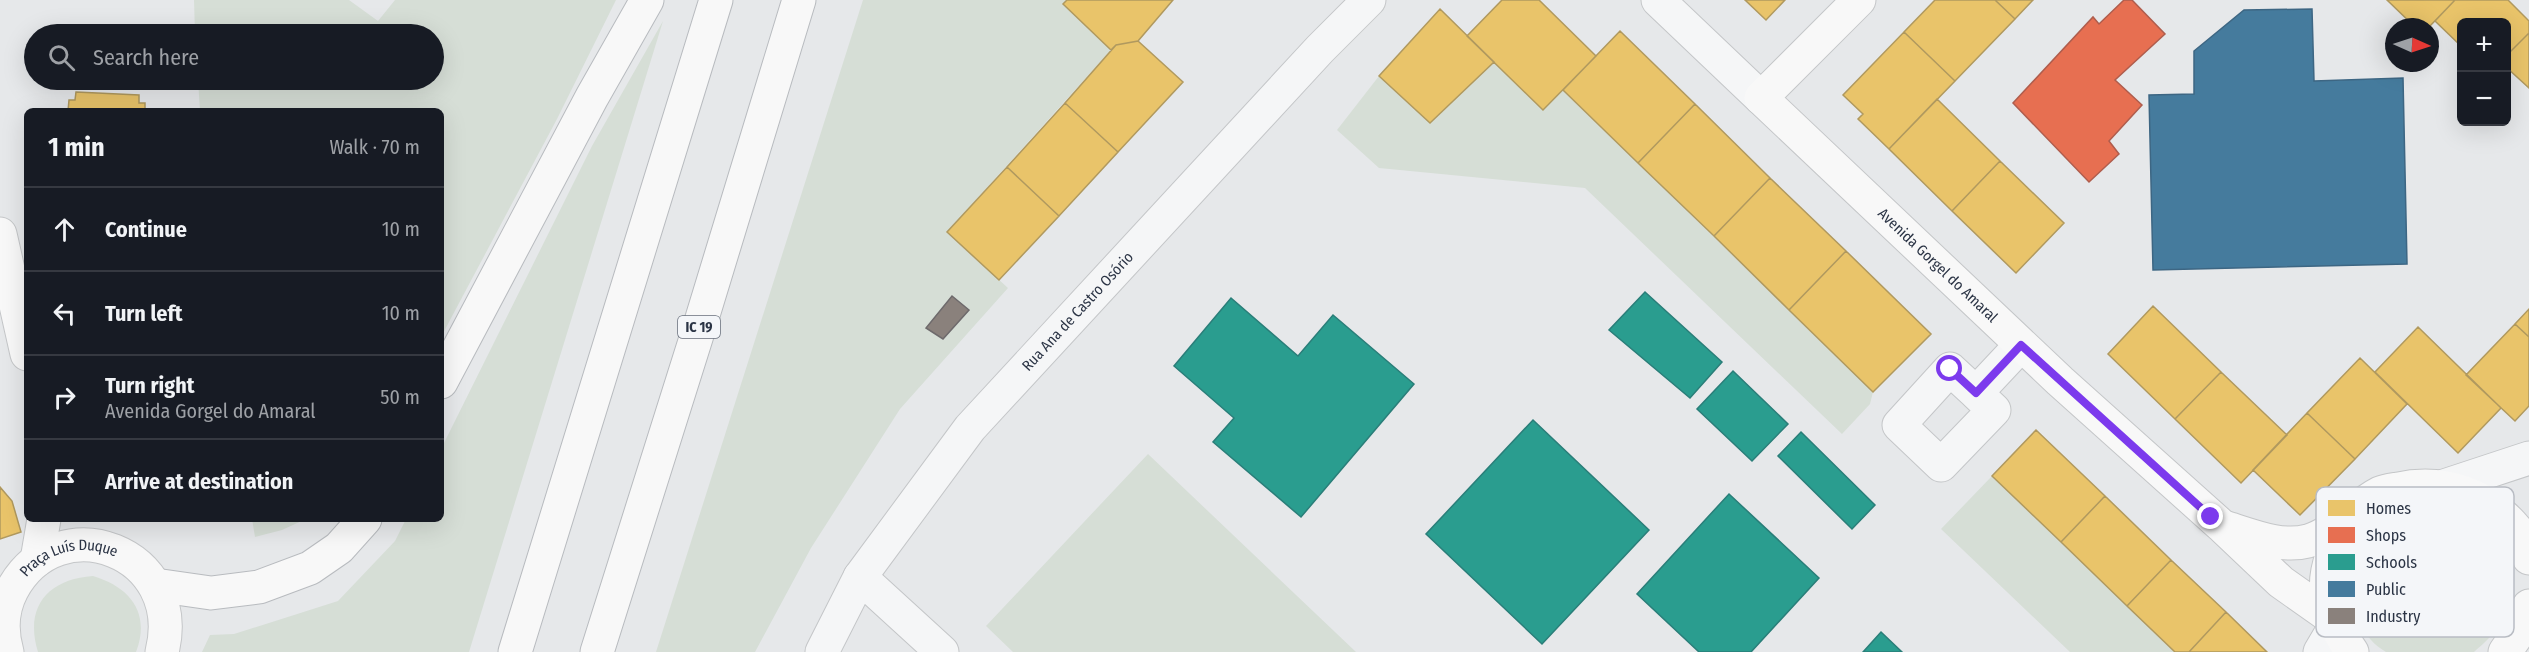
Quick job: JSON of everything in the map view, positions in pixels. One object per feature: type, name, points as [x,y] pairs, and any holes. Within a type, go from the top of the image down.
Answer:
[{"type":"main road","points":[[444,376],[592,97],[647,0]]},
{"type":"main road","points":[[515,652],[716,0]]},
{"type":"main road","name":"IC 19","points":[[597,652],[799,0]]},
{"type":"main road","points":[[1761,98],[1860,0]]},
{"type":"main road","name":"Avenida Gorgel do Amaral","points":[[1761,98],[2021,345],[2223,526],[2316,618]]},
{"type":"main road","points":[[0,234],[24,341]]},
{"type":"main road","name":"Avenida Gorgel do Amaral","points":[[2407,487],[2447,487]]},
{"type":"main road","points":[[18,574],[43,522]]},
{"type":"main road","points":[[88,522],[105,548]]},
{"type":"main road","points":[[155,585],[211,592],[259,587],[310,568],[339,548],[362,522]]},
{"type":"main road","name":"Avenida Gorgel do Amaral","points":[[2223,526],[2268,540],[2288,543],[2316,537]]},
{"type":"main road","name":"Avenida Gorgel do Amaral","points":[[2514,528],[2521,535],[2529,558]]},
{"type":"main road","name":"Praça Luís Duque","points":[[4,642],[3,617],[18,574],[58,549],[81,545],[105,548],[124,555],[142,568],[155,585],[165,609],[167,634],[162,652]]},
{"type":"main road","points":[[2505,652],[2521,629],[2529,606]]},
{"type":"street","name":"Rua Ana de Castro Osório","points":[[822,652],[860,577],[970,429],[1320,49],[1369,0]]},
{"type":"street","name":"Avenida Gorgel do Amaral","points":[[1658,0],[1761,98]]},
{"type":"street","points":[[1976,393],[2021,345]]},
{"type":"street","points":[[2444,486],[2529,458]]},
{"type":"street","points":[[860,577],[942,652]]},
{"type":"shaded area","points":[[194,0],[349,0],[378,21],[395,0],[616,0],[557,119],[444,331],[444,108],[200,108],[199,90],[444,90],[444,24],[195,24]]},
{"type":"shaded area","points":[[863,0],[1067,0],[1063,4],[1111,50],[947,232],[1008,288],[900,409],[811,548],[755,652],[656,652]]},
{"type":"shaded area","points":[[663,21],[469,652],[202,652],[210,635],[234,634],[338,601],[395,541],[404,522],[444,522],[444,443],[592,146]]},
{"type":"shaded area","points":[[1494,62],[1543,110],[1563,90],[1873,392],[1870,404],[1842,434],[1585,188],[1379,168],[1337,130],[1379,76],[1430,122]]},
{"type":"shaded area","points":[[1148,454],[1356,652],[1013,652],[986,626]]},
{"type":"shaded area","points":[[1992,476],[2176,652],[2070,652],[1941,529]]},
{"type":"shaded area","points":[[252,522],[299,522],[282,530],[255,537]]},
{"type":"shaded area","points":[[93,576],[117,587],[134,604],[141,625],[136,652],[38,652],[34,636],[34,622],[43,598],[63,583]]},
{"type":"shaded area","points":[[2369,637],[2489,637],[2474,652],[2386,652]]},
{"type":"building: Homes","points":[[1067,0],[1173,0],[1138,41],[1116,45],[1111,50],[1063,4]]},
{"type":"building: Homes","points":[[1502,0],[1539,0],[1596,56],[1543,110],[1467,36]]},
{"type":"building: Homes","points":[[1745,0],[1785,0],[1766,20]]},
{"type":"building: Homes","points":[[1935,0],[1995,0],[2015,19],[1955,81],[1904,32]]},
{"type":"building: Homes","points":[[1995,0],[2033,0],[2015,19]]},
{"type":"building: Homes","points":[[2387,0],[2455,0],[2438,18],[2406,18]]},
{"type":"building: Homes","points":[[2455,0],[2508,0],[2529,21],[2529,33],[2511,51],[2511,18],[2457,18],[2457,42],[2439,25],[2438,18]]},
{"type":"building: Homes","points":[[1440,9],[1494,62],[1430,123],[1379,76]]},
{"type":"building: Homes","points":[[1620,31],[1695,104],[1638,163],[1563,90]]},
{"type":"building: Homes","points":[[1904,32],[1955,81],[1889,149],[1858,119],[1863,114],[1843,95]]},
{"type":"building: Homes","points":[[2529,33],[2529,88],[2511,72],[2511,51]]},
{"type":"building: Homes","points":[[1138,41],[1183,82],[1118,152],[1065,103],[1116,45]]},
{"type":"building: Homes","points":[[76,92],[139,95],[139,103],[145,103],[145,108],[68,108],[69,100],[75,100]]},
{"type":"building: Homes","points":[[1937,99],[2000,161],[1952,211],[1889,149]]},
{"type":"building: Homes","points":[[1065,103],[1118,152],[1059,216],[1007,167]]},
{"type":"building: Homes","points":[[1695,104],[1770,178],[1714,236],[1638,163]]},
{"type":"building: Homes","points":[[2000,161],[2064,223],[2016,273],[1952,211]]},
{"type":"building: Homes","points":[[1007,167],[1059,216],[999,280],[947,232]]},
{"type":"building: Homes","points":[[1770,178],[1846,251],[1789,310],[1714,236]]},
{"type":"building: Homes","points":[[1846,251],[1931,334],[1873,392],[1789,310]]},
{"type":"building: Homes","points":[[2153,306],[2221,372],[2175,419],[2108,354]]},
{"type":"building: Homes","points":[[2529,309],[2529,337],[2515,324]]},
{"type":"building: Homes","points":[[2515,324],[2529,337],[2529,406],[2515,421],[2466,375]]},
{"type":"building: Homes","points":[[2418,327],[2501,408],[2458,453],[2375,372]]},
{"type":"building: Homes","points":[[2360,358],[2407,404],[2355,459],[2307,413]]},
{"type":"building: Homes","points":[[2221,372],[2287,435],[2241,483],[2175,419]]},
{"type":"building: Homes","points":[[2307,413],[2355,459],[2328,487],[2316,487],[2316,499],[2300,515],[2253,470]]},
{"type":"building: Homes","points":[[2036,430],[2105,496],[2061,542],[1992,476]]},
{"type":"building: Homes","points":[[0,487],[12,501],[21,532],[0,539]]},
{"type":"building: Homes","points":[[2105,496],[2171,560],[2127,606],[2061,542]]},
{"type":"building: Homes","points":[[2171,560],[2226,612],[2189,652],[2175,652],[2127,606]]},
{"type":"building: Homes","points":[[2226,612],[2267,652],[2189,652]]},
{"type":"building: Shops","points":[[2124,0],[2132,0],[2165,34],[2115,80],[2142,105],[2109,141],[2119,154],[2089,182],[2013,103],[2093,17],[2099,24]]},
{"type":"building: Schools","points":[[1645,292],[1722,362],[1690,398],[1609,330]]},
{"type":"building: Schools","points":[[1231,298],[1298,356],[1333,315],[1414,384],[1301,517],[1213,442],[1234,418],[1174,366]]},
{"type":"building: Schools","points":[[1733,371],[1788,424],[1752,461],[1697,409]]},
{"type":"building: Schools","points":[[1533,420],[1649,530],[1542,644],[1426,534]]},
{"type":"building: Schools","points":[[1801,432],[1875,505],[1852,529],[1778,456]]},
{"type":"building: Schools","points":[[1729,494],[1819,578],[1751,652],[1699,652],[1637,594]]},
{"type":"building: Schools","points":[[1881,632],[1902,652],[1863,652]]},
{"type":"building: Public","points":[[2312,9],[2314,81],[2403,78],[2407,264],[2153,270],[2149,95],[2194,94],[2194,51],[2244,10]]},
{"type":"building: Industry","points":[[952,296],[969,310],[943,339],[926,328]]},
{"type":"route","points":[[1950,369],[1976,393],[2021,345],[2211,517]]}]
